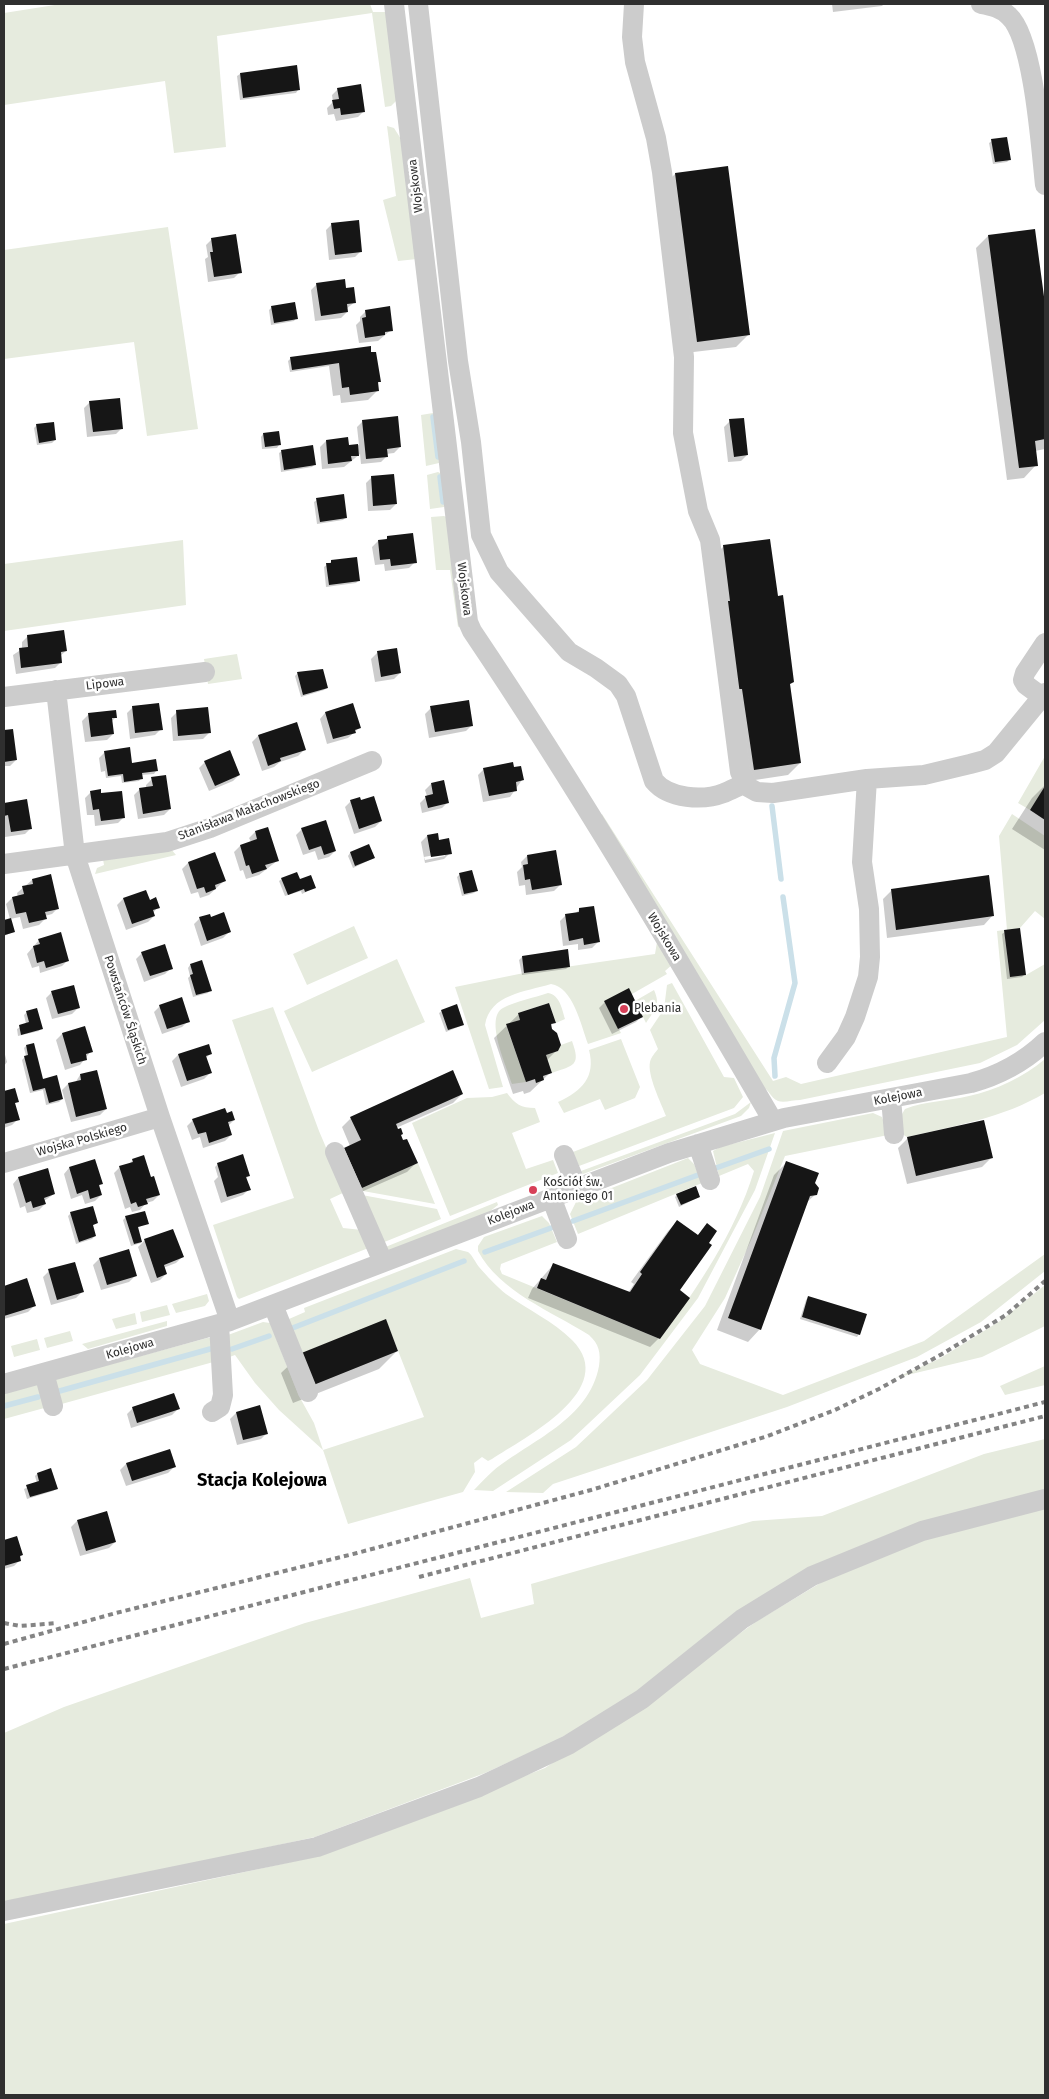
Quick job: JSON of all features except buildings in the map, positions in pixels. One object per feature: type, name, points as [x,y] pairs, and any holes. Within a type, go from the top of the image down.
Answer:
[{"type":"street","name":"Wojskowa","points":[[394,4],[468,622],[635,886],[772,1121]]},
{"type":"street","points":[[418,4],[458,360],[471,442],[481,535],[498,572],[569,652],[618,684],[626,696],[654,781],[660,788],[675,794],[700,798],[722,794],[746,783]]},
{"type":"street","points":[[634,4],[632,37],[635,62],[656,138],[662,172],[684,357],[683,433],[698,511],[710,540],[740,772],[748,787],[757,792],[773,793],[867,779],[924,775],[985,760],[996,753],[1044,696],[1026,685],[1023,680],[1025,673],[1045,643]]},
{"type":"street","points":[[981,4],[1000,8],[1012,8],[1011,17],[1018,28],[1027,55],[1045,185]]},
{"type":"street","name":"Lipowa","points":[[4,697],[206,672]]},
{"type":"street","name":"Powstańców Śląskich","points":[[56,690],[75,855],[225,1322],[223,1395],[220,1406],[212,1412]]},
{"type":"street","name":"Stanisława Małachowskiego","points":[[4,864],[167,842],[210,828],[372,760]]},
{"type":"street","points":[[827,1063],[846,1037],[855,1017],[870,957],[869,909],[862,862],[867,779]]},
{"type":"street","name":"Kolejowa","points":[[4,1384],[225,1322],[669,1153],[772,1121],[988,1078],[1019,1064],[1045,1042]]},
{"type":"street","points":[[891,1098],[894,1134]]},
{"type":"street","name":"Wojska Polskiego","points":[[4,1163],[160,1117]]},
{"type":"street","points":[[698,1144],[710,1180]]},
{"type":"street","points":[[334,1152],[383,1262]]},
{"type":"street","points":[[564,1155],[577,1187]]},
{"type":"street","points":[[551,1197],[567,1239]]},
{"type":"street","points":[[273,1305],[308,1392]]},
{"type":"street","points":[[44,1373],[53,1406]]},
{"type":"street","points":[[4,1911],[316,1847],[479,1787],[568,1745],[633,1704],[742,1619],[812,1576],[922,1531],[1045,1498]]},
{"type":"shaded area","points":[[61,4],[370,4],[373,12],[390,12],[397,100],[391,106],[385,107],[372,13],[217,36],[226,147],[174,153],[165,81],[4,105],[4,13]]},
{"type":"shaded area","points":[[387,126],[394,128],[406,147],[417,259],[398,261],[383,200],[396,196]]},
{"type":"shaded area","points":[[168,227],[198,429],[147,436],[134,342],[4,359],[4,250]]},
{"type":"shaded area","points":[[436,414],[439,463],[426,466],[421,415]]},
{"type":"shaded area","points":[[438,472],[442,474],[444,507],[430,509],[427,475]]},
{"type":"shaded area","points":[[444,516],[449,518],[462,626],[458,627],[450,570],[436,570],[431,517]]},
{"type":"shaded area","points":[[183,540],[186,605],[4,631],[4,564]]},
{"type":"shaded area","points":[[237,654],[242,679],[208,684],[204,659]]},
{"type":"shaded area","points":[[1045,756],[1045,786],[1030,810],[1018,803]]},
{"type":"shaded area","points":[[602,814],[773,1081],[786,1077],[801,1084],[1007,1037],[997,931],[1004,930],[1010,976],[1026,975],[1045,964],[1045,1020],[1017,1045],[980,1063],[800,1100],[778,1101],[761,1087],[684,951],[600,817]]},
{"type":"shaded area","points":[[1012,814],[1045,836],[1045,919],[1035,911],[1020,928],[1007,930],[999,836]]},
{"type":"shaded area","points":[[171,849],[176,855],[95,874],[97,868],[104,865],[103,859]]},
{"type":"shaded area","points":[[354,926],[368,958],[307,985],[293,954]]},
{"type":"shaded area","points":[[657,942],[673,964],[665,971],[667,974],[632,994],[604,1001],[621,1033],[588,1044],[571,999],[559,987],[551,984],[510,996],[494,1007],[488,1015],[485,1025],[503,1087],[489,1089],[455,987],[524,973],[655,954]]},
{"type":"shaded area","points":[[397,959],[425,1022],[312,1072],[284,1011]]},
{"type":"shaded area","points":[[672,983],[724,1077],[734,1078],[743,1097],[734,1108],[579,1166],[573,1152],[666,1116],[651,1074],[651,1060],[658,1049],[650,1030],[664,1009],[667,985]]},
{"type":"shaded area","points":[[654,990],[657,1004],[646,1023],[635,1001]]},
{"type":"shaded area","points":[[548,993],[558,999],[565,1019],[556,1023],[549,1003],[518,1013],[520,1020],[506,1025],[526,1082],[512,1084],[498,1043],[496,1022],[498,1013],[503,1008],[519,1001]]},
{"type":"shaded area","points":[[273,1007],[319,1131],[345,1192],[330,1199],[343,1228],[362,1230],[371,1247],[239,1299],[213,1225],[294,1198],[232,1020]]},
{"type":"shaded area","points":[[621,1039],[640,1087],[635,1098],[605,1110],[600,1099],[564,1113],[558,1102],[574,1093],[585,1082],[589,1075],[591,1060],[589,1050]]},
{"type":"shaded area","points":[[572,1041],[576,1055],[574,1063],[552,1073],[546,1055],[558,1051],[561,1045]]},
{"type":"shaded area","points":[[1045,1059],[1045,1093],[1029,1102],[995,1115],[960,1125],[907,1137],[900,1133],[902,1114],[905,1109],[920,1104],[969,1096],[989,1090],[1019,1077]]},
{"type":"shaded area","points":[[507,1093],[519,1105],[535,1108],[540,1122],[512,1133],[526,1169],[553,1160],[558,1173],[450,1216],[412,1123],[467,1098],[492,1097]]},
{"type":"shaded area","points":[[751,1102],[749,1108],[741,1116],[583,1174],[581,1171],[735,1114]]},
{"type":"shaded area","points":[[873,1113],[882,1117],[888,1135],[785,1156],[752,1238],[725,1298],[692,1350],[700,1364],[783,1395],[924,1341],[1045,1254],[1045,1271],[981,1322],[917,1357],[787,1407],[553,1484],[543,1493],[506,1492],[576,1447],[647,1380],[705,1306],[760,1197],[783,1131]]},
{"type":"shaded area","points":[[775,1133],[755,1190],[698,1298],[640,1375],[571,1440],[493,1491],[474,1490],[493,1471],[571,1415],[584,1401],[593,1385],[600,1361],[597,1345],[589,1335],[528,1299],[499,1278],[478,1251],[478,1246],[484,1237],[542,1216],[549,1223],[557,1242],[501,1264],[502,1274],[660,1339],[688,1300],[726,1238],[737,1216],[754,1171],[748,1164],[719,1176],[713,1151],[720,1147]]},
{"type":"shaded area","points":[[688,1158],[694,1164],[702,1183],[578,1234],[570,1214],[576,1202]]},
{"type":"shaded area","points":[[418,1163],[435,1204],[363,1191],[362,1188]]},
{"type":"shaded area","points":[[362,1195],[437,1209],[441,1219],[382,1243]]},
{"type":"shaded area","points":[[497,1202],[498,1205],[489,1212],[386,1252],[383,1248]]},
{"type":"shaded area","points":[[456,1249],[468,1252],[492,1281],[514,1300],[565,1333],[584,1358],[585,1376],[577,1394],[562,1410],[525,1438],[488,1461],[482,1457],[474,1463],[475,1472],[463,1492],[348,1524],[323,1450],[424,1417],[386,1320],[299,1354],[289,1319],[305,1312],[304,1308]]},
{"type":"shaded area","points":[[1045,1285],[1045,1326],[982,1357],[895,1378],[939,1359],[1000,1321]]},
{"type":"shaded area","points":[[207,1294],[209,1301],[205,1306],[176,1313],[172,1304]]},
{"type":"shaded area","points":[[167,1305],[170,1315],[142,1322],[140,1312]]},
{"type":"shaded area","points":[[135,1313],[137,1324],[116,1329],[112,1319]]},
{"type":"shaded area","points":[[167,1321],[167,1326],[88,1349],[82,1344]]},
{"type":"shaded area","points":[[263,1322],[270,1323],[299,1396],[314,1423],[323,1450],[279,1410],[255,1383],[235,1355],[224,1359],[228,1335]]},
{"type":"shaded area","points":[[70,1331],[73,1341],[47,1348],[44,1338]]},
{"type":"shaded area","points":[[211,1338],[217,1361],[58,1405],[53,1383],[56,1379]]},
{"type":"shaded area","points":[[37,1339],[40,1350],[14,1357],[11,1346]]},
{"type":"shaded area","points":[[1045,1366],[1045,1385],[1005,1395],[1000,1386]]},
{"type":"shaded area","points":[[39,1385],[48,1407],[4,1419],[4,1394]]},
{"type":"shaded area","points":[[1045,1439],[1045,2095],[4,2095],[4,1924],[314,1857],[545,1768],[674,1681],[757,1621],[832,1576],[826,1561],[617,1707],[553,1742],[485,1773],[315,1837],[4,1905],[4,1733],[64,1707],[305,1623],[470,1578],[481,1618],[534,1604],[531,1584],[753,1521],[822,1516],[984,1454]]},
{"type":"waterway","points":[[433,417],[438,457]]},
{"type":"waterway","points":[[440,477],[443,502]]},
{"type":"waterway","points":[[772,806],[781,879]]},
{"type":"waterway","points":[[775,1076],[774,1058],[795,983],[783,897]]},
{"type":"waterway","points":[[716,1168],[769,1149]]},
{"type":"waterway","points":[[573,1221],[698,1175]]},
{"type":"waterway","points":[[485,1252],[551,1228]]},
{"type":"waterway","points":[[290,1329],[464,1261]]},
{"type":"waterway","points":[[232,1349],[269,1336]]},
{"type":"waterway","points":[[56,1392],[210,1349]]},
{"type":"waterway","points":[[4,1406],[38,1397]]},
{"type":"railway","points":[[4,1644],[116,1613],[357,1553],[591,1490],[768,1436],[835,1410],[879,1389],[942,1354],[1006,1315],[1045,1281]]},
{"type":"railway","points":[[4,1669],[1045,1402]]},
{"type":"railway","points":[[419,1577],[1045,1416]]},
{"type":"railway","points":[[4,1623],[20,1626],[57,1623]]},
{"type":"place","name":"Plebania","points":[[624,1009]]},
{"type":"place","name":"Kościół św. Antoniego 01","points":[[533,1190]]},
{"type":"district","name":"Stacja Kolejowa","points":[[262,1481]]}]
